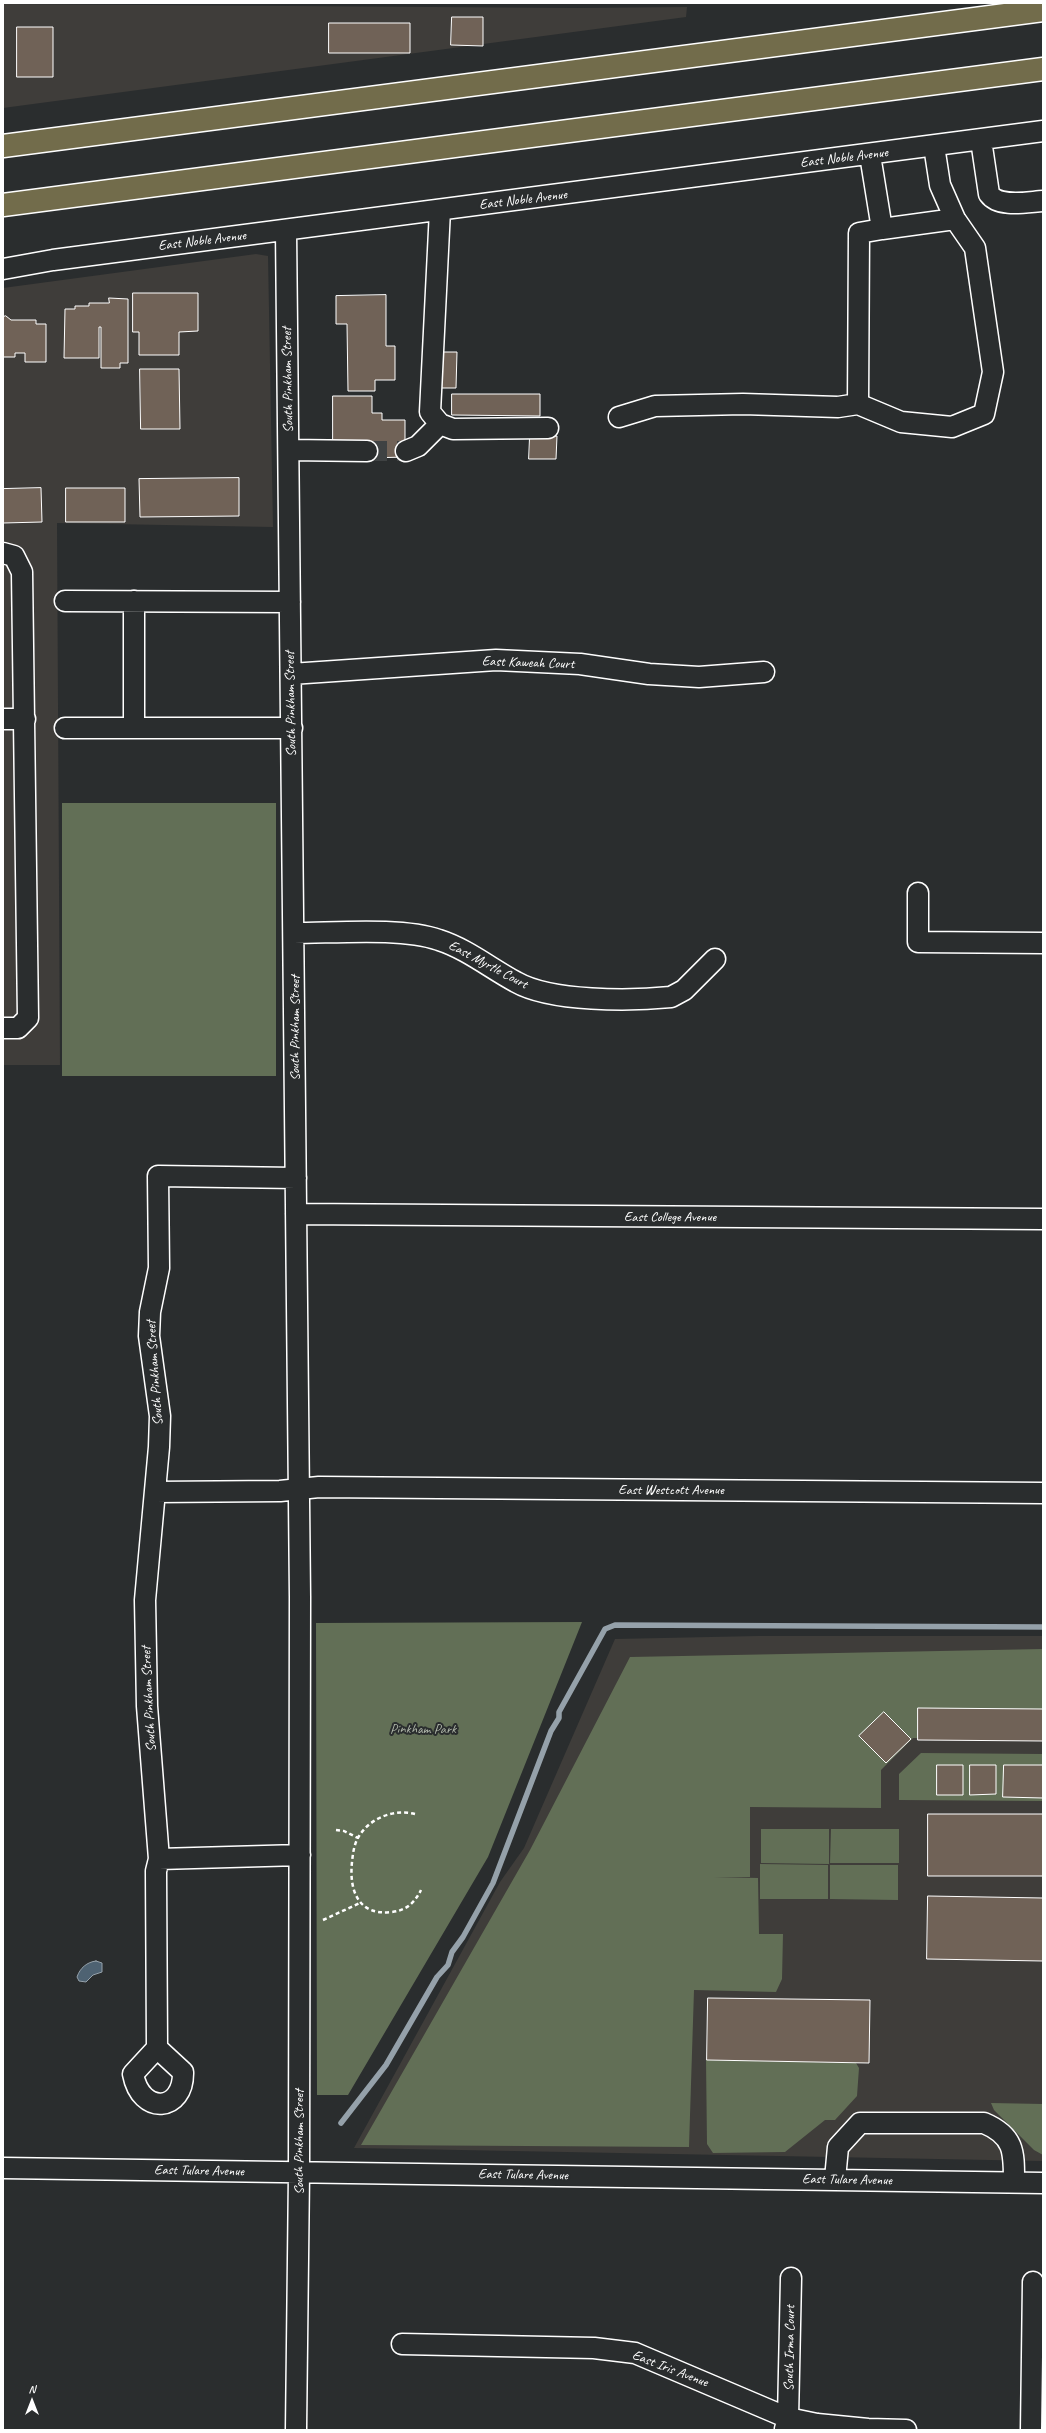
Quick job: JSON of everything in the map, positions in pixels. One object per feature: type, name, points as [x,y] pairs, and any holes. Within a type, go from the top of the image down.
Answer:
[{"type":"highway","points":[[3,146],[1043,10]]},
{"type":"highway","points":[[3,205],[1043,69]]},
{"type":"street","name":"East Noble Avenue","points":[[3,269],[54,260],[1043,132]]},
{"type":"street","points":[[981,140],[989,194],[992,199],[1000,202],[1043,201]]},
{"type":"street","points":[[619,418],[655,406],[744,404],[838,407],[858,404],[901,422],[952,427],[984,414],[993,372],[975,248],[955,219],[940,185],[934,146]]},
{"type":"street","points":[[870,155],[882,229]]},
{"type":"street","points":[[440,210],[430,412],[440,424],[453,429],[548,428]]},
{"type":"street","points":[[858,404],[859,233],[955,219]]},
{"type":"street","name":"South Pinkham Street","points":[[286,230],[292,674],[299,1489],[299,2173],[296,2430]]},
{"type":"street","points":[[406,451],[418,446],[440,424]]},
{"type":"street","points":[[289,450],[367,451]]},
{"type":"street","points":[[3,553],[14,556],[22,572],[28,1018],[18,1028],[3,1028]]},
{"type":"street","points":[[65,600],[290,602]]},
{"type":"street","points":[[134,601],[134,726]]},
{"type":"street","name":"East Kaweah Court","points":[[292,674],[496,660],[580,664],[649,674],[699,677],[764,672]]},
{"type":"street","points":[[3,719],[25,719]]},
{"type":"street","points":[[65,728],[134,726],[292,728]]},
{"type":"street","points":[[918,893],[918,942],[1043,943]]},
{"type":"street","name":"East Myrtle Court","points":[[294,933],[421,935],[461,948],[517,983],[540,992],[562,997],[671,997],[684,990],[715,959]]},
{"type":"street","name":"South Pinkham Street","points":[[157,2048],[156,1871],[158,1859],[147,1706],[145,1600],[160,1416],[149,1336],[150,1312],[159,1268],[158,1176],[296,1178]]},
{"type":"street","name":"East College Avenue","points":[[296,1214],[1043,1220]]},
{"type":"street","name":"East Westcott Avenue","points":[[299,1489],[319,1487],[1043,1493]]},
{"type":"street","points":[[155,1492],[280,1491],[299,1489]]},
{"type":"street","points":[[158,1859],[300,1855]]},
{"type":"street","points":[[835,2179],[838,2147],[860,2122],[984,2123],[999,2132],[1011,2145],[1014,2153],[1014,2182]]},
{"type":"street","name":"East Tulare Avenue","points":[[3,2168],[1043,2183]]},
{"type":"street","name":"South Irma Court","points":[[786,2424],[792,2278]]},
{"type":"street","points":[[1032,2430],[1033,2282]]},
{"type":"street","name":"East Iris Avenue","points":[[402,2344],[594,2348],[635,2353],[786,2424],[817,2424],[868,2429],[906,2430]]},
{"type":"path","points":[[415,1814],[404,1811],[390,1813],[374,1822],[358,1838],[354,1850],[352,1887],[360,1903],[373,1912],[399,1911],[409,1907],[421,1890]]},
{"type":"path","points":[[336,1830],[344,1831],[358,1838]]},
{"type":"path","points":[[323,1920],[360,1903]]},
{"type":"shaded area","points":[[3,4],[576,8],[687,7],[686,17],[3,108]]},
{"type":"shaded area","points":[[256,254],[268,256],[273,527],[57,523],[60,1065],[3,1065],[3,288]]},
{"type":"shaded area","points":[[758,1636],[1043,1636],[1043,2161],[354,2148],[500,1882],[524,1848],[615,1639]]},
{"type":"green space","points":[[62,803],[276,803],[276,1076],[62,1076]]},
{"type":"green space","name":"Pinkham Park","points":[[582,1622],[488,1857],[348,2095],[317,2095],[316,1623]]},
{"type":"green space","points":[[1043,1649],[1043,1740],[913,1738],[881,1770],[881,1808],[750,1807],[750,1877],[714,1877],[758,1878],[759,1934],[783,1934],[782,1979],[776,1992],[694,1990],[689,2147],[361,2145],[530,1850],[630,1657]]},
{"type":"green space","points":[[921,1753],[1043,1754],[1043,1801],[899,1800],[899,1774]]},
{"type":"green space","points":[[761,1829],[829,1829],[829,1864],[761,1863]]},
{"type":"green space","points":[[831,1829],[899,1829],[899,1863],[830,1863]]},
{"type":"green space","points":[[760,1864],[828,1865],[828,1899],[760,1899]]},
{"type":"green space","points":[[830,1865],[898,1865],[898,1900],[830,1899]]},
{"type":"green space","points":[[706,2060],[856,2063],[859,2068],[857,2096],[835,2120],[825,2120],[785,2152],[713,2153],[707,2144]]},
{"type":"green space","points":[[991,2103],[1043,2104],[1043,2155],[1034,2150],[994,2110]]},
{"type":"water","points":[[96,1961],[102,1963],[102,1972],[93,1975],[86,1982],[79,1981],[77,1977],[82,1968],[87,1964]]},
{"type":"building","points":[[452,17],[483,17],[483,46],[451,45]]},
{"type":"building","points":[[329,23],[410,23],[410,53],[329,53]]},
{"type":"building","points":[[17,27],[53,27],[53,77],[17,77]]},
{"type":"building","points":[[133,293],[198,293],[198,331],[179,332],[179,355],[139,355],[139,332],[133,332]]},
{"type":"building","points":[[386,295],[386,346],[395,346],[395,380],[375,380],[375,391],[348,391],[347,324],[336,324],[336,296]]},
{"type":"building","points":[[109,298],[128,299],[128,363],[120,363],[120,368],[101,368],[101,327],[99,327],[99,358],[64,358],[65,309],[75,309],[75,306],[89,306],[89,303],[109,303]]},
{"type":"building","points":[[6,316],[11,320],[36,320],[36,324],[46,324],[46,362],[25,362],[25,353],[15,353],[15,357],[3,357],[3,317]]},
{"type":"building","points":[[440,352],[457,352],[456,388],[439,388]]},
{"type":"building","points":[[140,369],[179,369],[180,429],[141,429]]},
{"type":"building","points":[[452,394],[540,394],[540,416],[452,415]]},
{"type":"building","points":[[333,396],[372,396],[372,413],[382,413],[382,420],[405,420],[405,457],[369,458],[333,447]]},
{"type":"building","points":[[530,436],[557,436],[556,459],[529,459]]},
{"type":"building","points":[[239,478],[239,516],[140,517],[139,479]]},
{"type":"building","points":[[41,488],[42,522],[3,523],[3,489]]},
{"type":"building","points":[[66,488],[125,488],[125,522],[66,522]]},
{"type":"building","points":[[918,1708],[1043,1709],[1043,1741],[918,1740]]},
{"type":"building","points":[[884,1712],[911,1739],[886,1763],[859,1736]]},
{"type":"building","points":[[937,1765],[963,1765],[963,1795],[937,1795]]},
{"type":"building","points":[[970,1765],[996,1765],[996,1794],[970,1795]]},
{"type":"building","points":[[1004,1765],[1043,1765],[1043,1798],[1003,1797]]},
{"type":"building","points":[[928,1814],[1043,1814],[1043,1876],[928,1876]]},
{"type":"building","points":[[928,1896],[1043,1898],[1043,1961],[927,1959]]},
{"type":"building","points":[[708,1998],[870,2000],[869,2063],[707,2060]]},
{"type":"waterway","points":[[341,2123],[386,2065],[437,1977],[448,1965],[452,1952],[463,1937],[493,1883],[551,1731],[559,1718],[559,1712],[605,1629],[615,1625],[1043,1627]]},
{"type":"tunnel","points":[[367,451],[406,451]]}]
